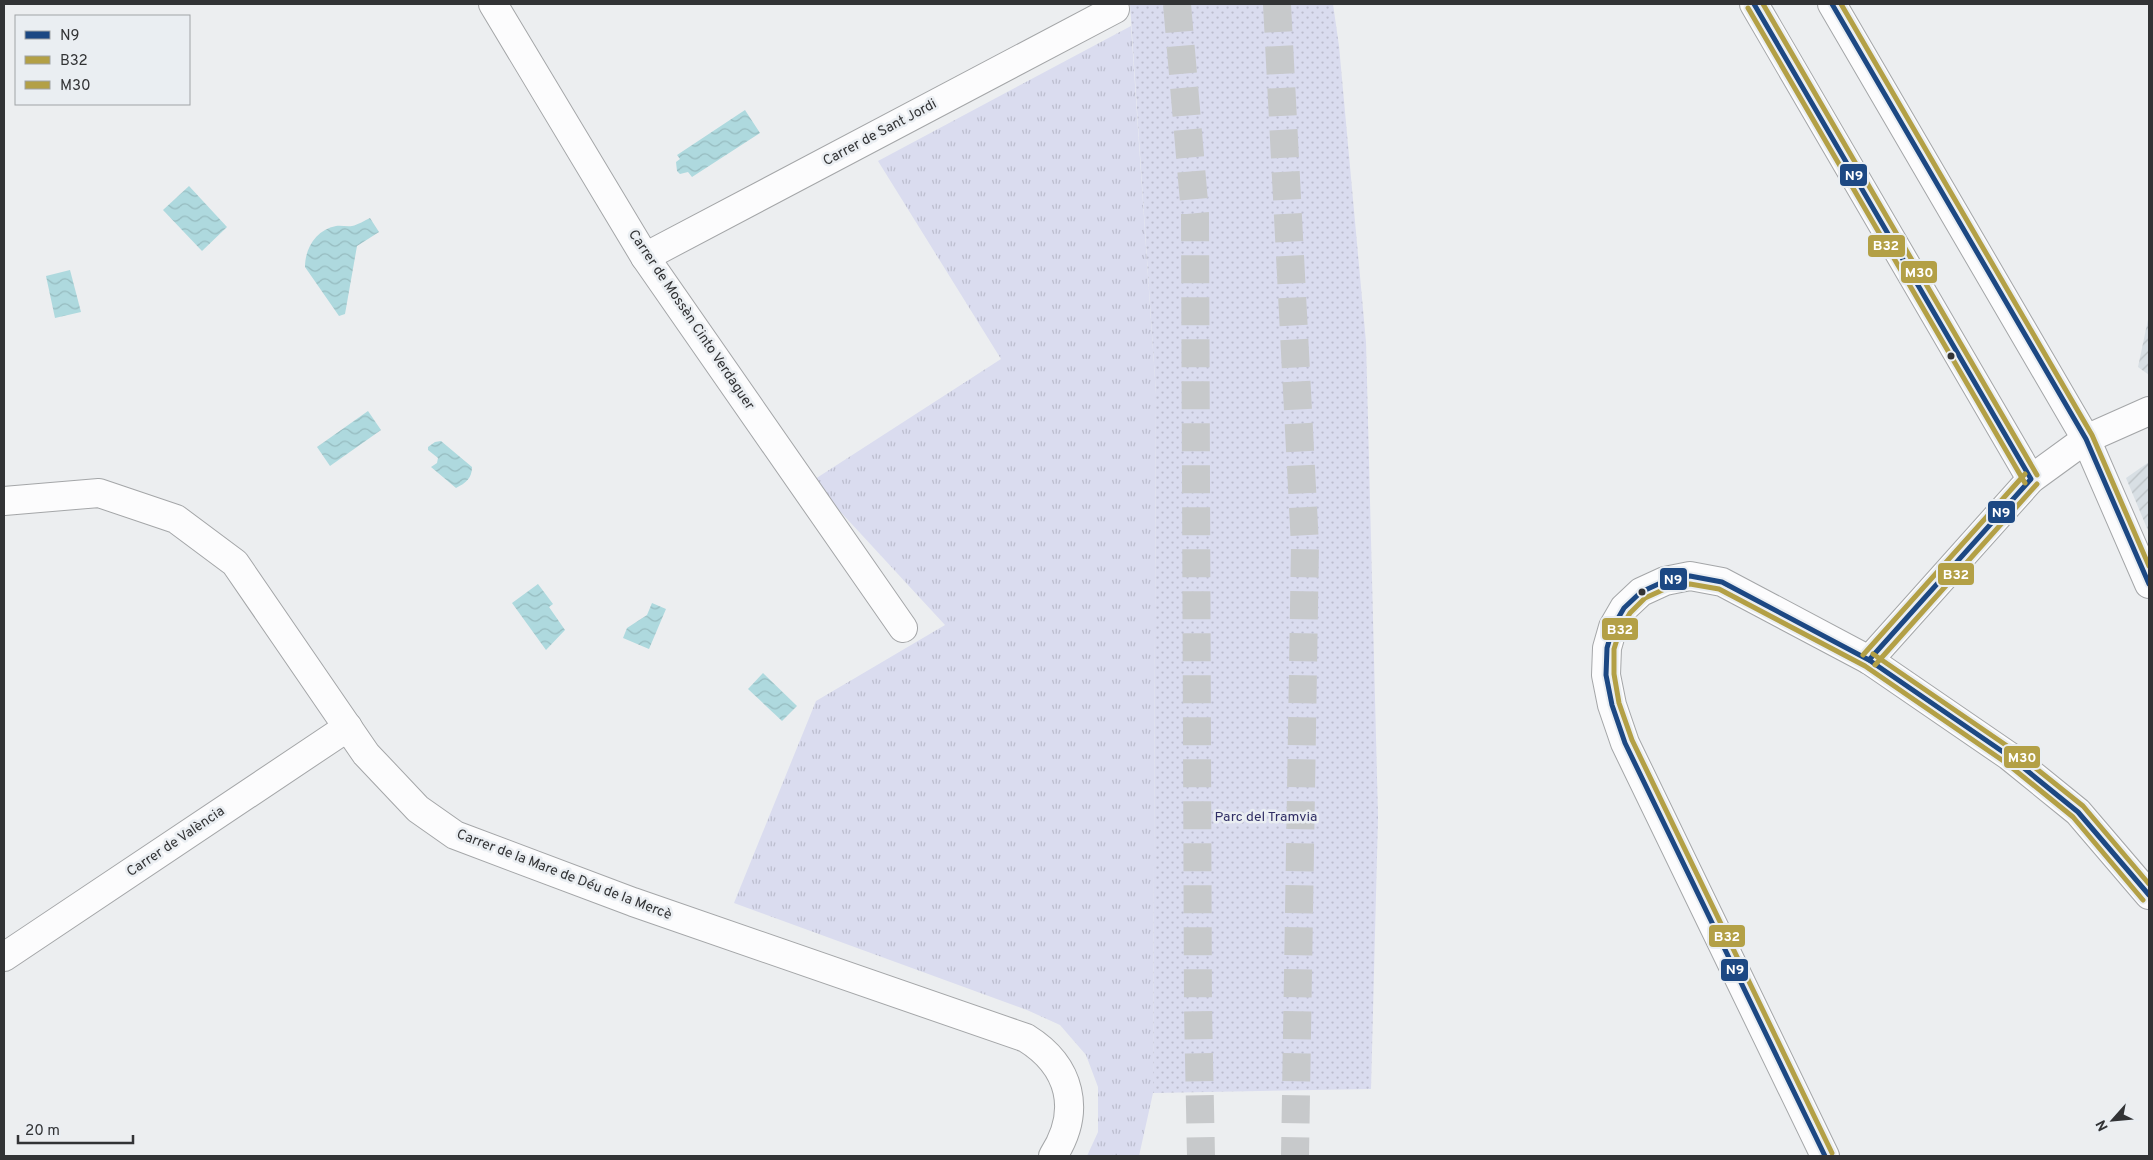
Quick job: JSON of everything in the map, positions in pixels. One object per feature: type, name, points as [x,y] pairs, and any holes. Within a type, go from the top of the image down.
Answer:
[{"type":"street","name":"Carrer de Mossèn Cinto Verdaguer","points":[[493,4],[645,257],[903,628]]},
{"type":"street","points":[[1754,4],[2031,479]]},
{"type":"street","points":[[1832,4],[2086,440],[2149,584]]},
{"type":"street","name":"Carrer de Sant Jordi","points":[[645,257],[1115,9]]},
{"type":"street","points":[[1869,660],[2031,479],[2086,440],[2149,411]]},
{"type":"street","name":"Carrer de la Mare de Déu de la Mercè","points":[[4,501],[98,493],[176,519],[235,563],[366,754],[418,809],[455,835],[633,902],[1026,1038],[1041,1047],[1053,1060],[1062,1075],[1068,1091],[1070,1109],[1068,1126],[1054,1156]]},
{"type":"street","points":[[1826,1156],[1625,742],[1612,705],[1606,675],[1607,648],[1613,627],[1624,608],[1641,592],[1665,581],[1690,576],[1722,582],[1869,660],[2009,756],[2078,812],[2149,896]]},
{"type":"street","name":"Carrer de València","points":[[4,957],[348,727]]},
{"type":"shaded area","points":[[2149,315],[2149,375],[2138,367]]},
{"type":"shaded area","points":[[2149,462],[2149,533],[2126,478]]},
{"type":"green space","name":"Parc del Tramvia","points":[[1130,4],[1333,4],[1339,46],[1366,342],[1378,817],[1371,1089],[1153,1093],[1156,394]]},
{"type":"green space","points":[[1131,26],[1156,394],[1153,1093],[1139,1156],[1087,1156],[1098,1132],[1098,1087],[1086,1055],[1060,1025],[1027,1010],[734,903],[816,701],[945,625],[812,481],[1001,359],[878,161]]},
{"type":"water","points":[[745,110],[760,133],[692,177],[688,172],[680,174],[677,171],[676,162],[680,159],[677,155]]},
{"type":"water","points":[[189,186],[227,227],[202,251],[163,210]]},
{"type":"water","points":[[370,218],[379,232],[357,246],[345,314],[339,316],[305,267],[307,253],[313,241],[323,231],[336,226],[354,225]]},
{"type":"water","points":[[70,270],[81,312],[55,318],[46,276]]},
{"type":"water","points":[[368,411],[381,430],[330,466],[317,447]]},
{"type":"water","points":[[441,441],[472,467],[468,480],[456,488],[431,467],[437,463],[438,458],[428,450],[428,447],[435,442]]},
{"type":"water","points":[[538,584],[553,604],[549,607],[565,630],[546,650],[512,603]]},
{"type":"water","points":[[652,603],[666,609],[649,649],[623,638],[627,628],[647,615]]},
{"type":"water","points":[[763,673],[797,706],[782,721],[748,689]]},
{"type":"tunnel","points":[[1177,4],[1195,214],[1198,1009],[1201,1156]]},
{"type":"tunnel","points":[[1277,4],[1305,546],[1295,1156]]},
{"type":"transit line","name":"N9","points":[[1754,4],[2031,479],[1869,660]]},
{"type":"transit line","name":"M30","points":[[1763,4],[2037,475]]},
{"type":"transit line","name":"N9","points":[[1832,4],[2086,439],[2149,584]]},
{"type":"transit line","name":"M30","points":[[1841,4],[2092,435],[2149,566]]},
{"type":"transit line","name":"B32","points":[[1748,8],[2025,483]]},
{"type":"transit line","name":"M30","points":[[1863,655],[2025,474]]},
{"type":"transit line","name":"B32","points":[[1875,665],[2037,484]]},
{"type":"transit line","name":"N9","points":[[1825,1156],[1625,743],[1612,705],[1606,675],[1607,648],[1613,627],[1624,608],[1641,592],[1665,581],[1690,576],[1722,582],[1869,660],[2009,756],[2078,812],[2149,895]]},
{"type":"transit line","name":"B32","points":[[1832,1153],[1632,740],[1619,703],[1614,674],[1614,649],[1620,630],[1630,613],[1645,598],[1667,588],[1690,584],[1719,589],[1865,666],[2005,762],[2073,817],[2143,900]]},
{"type":"transit line","name":"M30","points":[[1873,654],[2013,750],[2083,806],[2149,884]]}]
